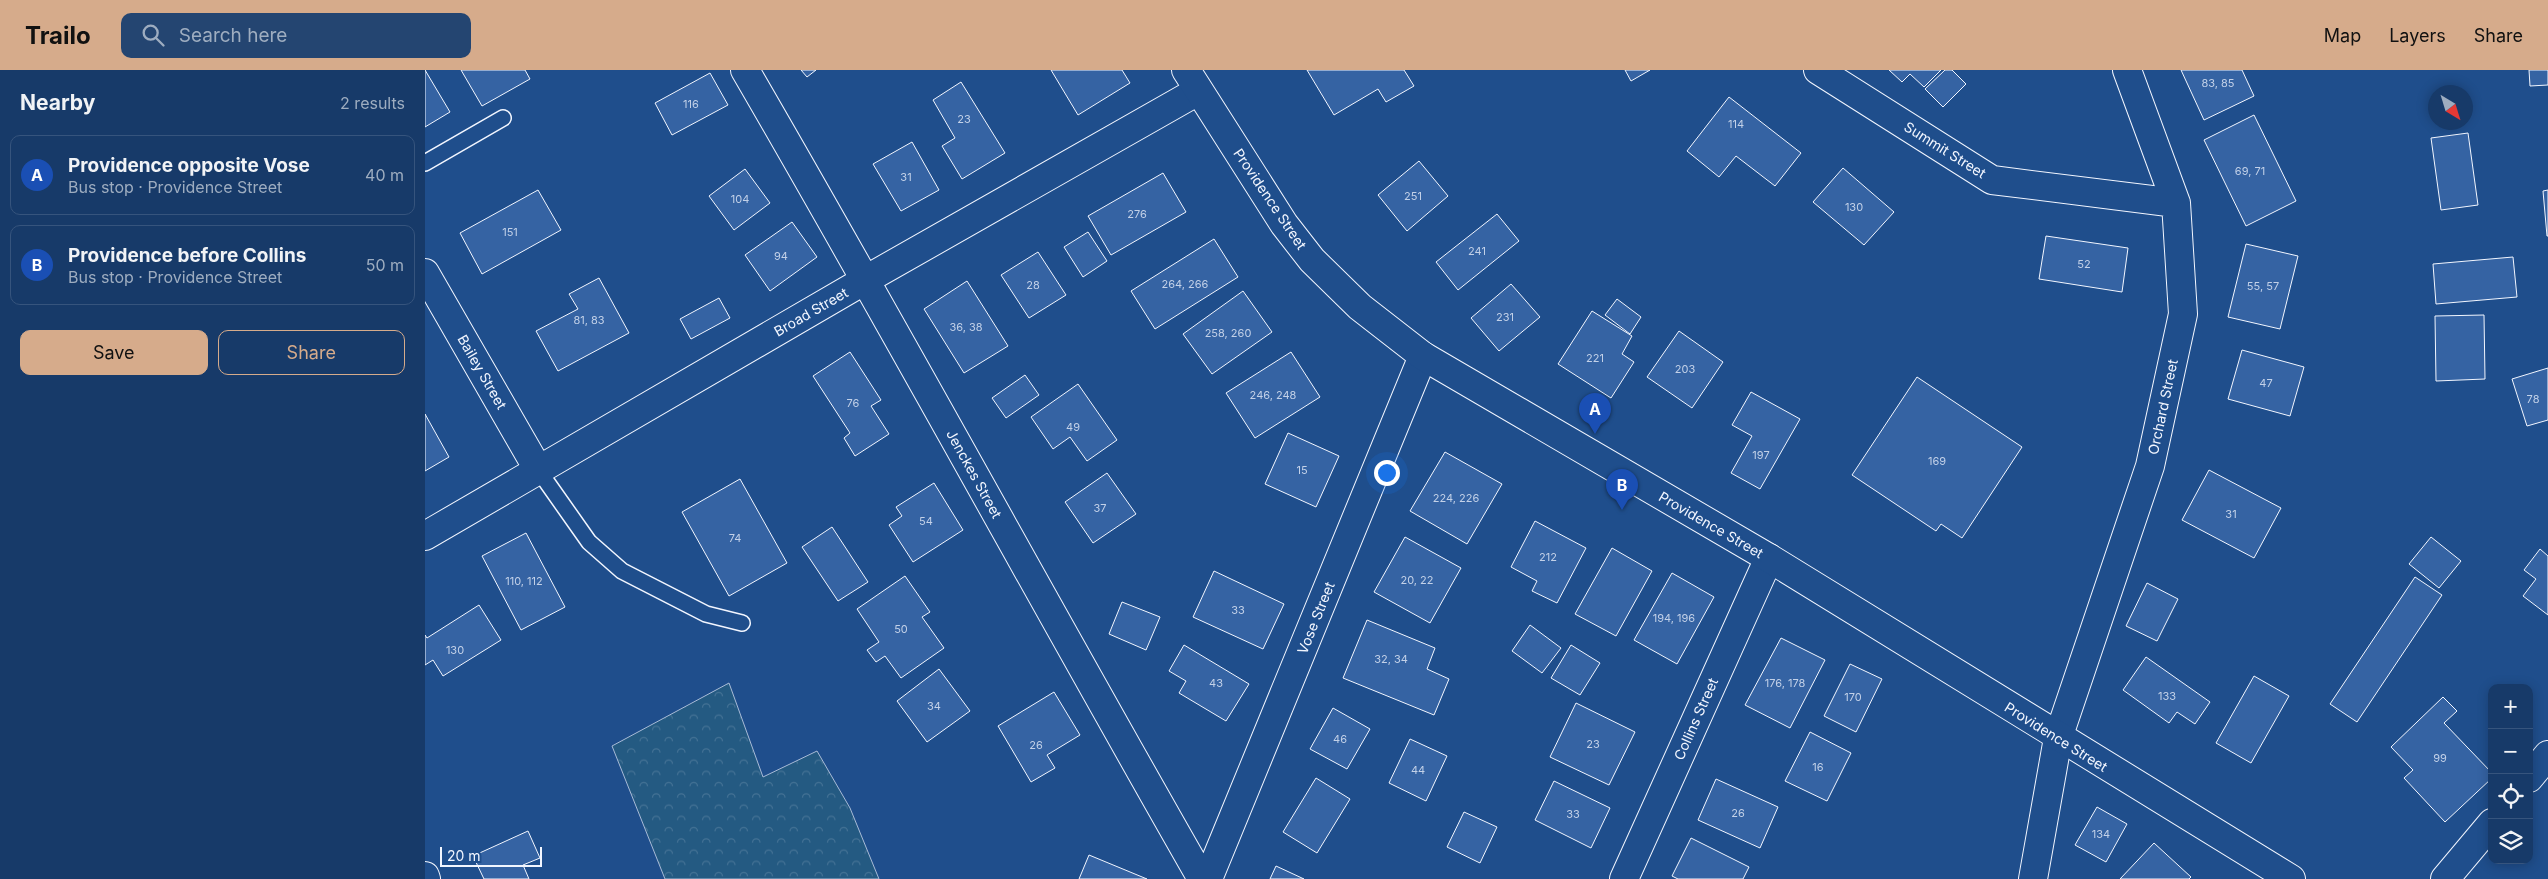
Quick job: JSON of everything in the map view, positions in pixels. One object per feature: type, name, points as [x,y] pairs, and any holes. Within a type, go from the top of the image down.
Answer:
[{"type":"street","name":"Jenckes Street","points":[[745,70],[867,280],[1071,650],[1202,879]]},
{"type":"street","name":"Summit Street","points":[[1818,70],[1992,180],[2176,203]]},
{"type":"street","name":"Orchard Street","points":[[2033,879],[2058,738],[2150,466],[2183,314],[2176,203],[2127,70]]},
{"type":"street","name":"Broad Street","points":[[425,536],[867,280],[1192,80]]},
{"type":"street","name":"Providence Street","points":[[1192,80],[1284,224],[1312,260],[1360,307],[1423,356],[1769,558],[2058,738],[2291,879]]},
{"type":"street","name":"Bailey Street","points":[[425,273],[539,471]]},
{"type":"street","name":"Vose Street","points":[[1209,879],[1423,356]]},
{"type":"street","name":"Collins Street","points":[[1624,879],[1769,558]]},
{"type":"street","points":[[2532,774],[2548,755]]},
{"type":"street","points":[[2445,879],[2488,828]]},
{"type":"lane","points":[[425,163],[503,118]]},
{"type":"lane","points":[[539,471],[589,542],[621,570],[706,614],[741,623]]},
{"type":"green space","points":[[729,683],[763,777],[817,751],[850,808],[879,879],[665,879],[612,746]]},
{"type":"building","points":[[425,70],[450,112],[425,127]]},
{"type":"building","points":[[461,70],[525,70],[530,79],[482,106]]},
{"type":"building","points":[[801,70],[816,70],[807,77]]},
{"type":"building","points":[[1051,70],[1122,70],[1130,83],[1078,115]]},
{"type":"building","points":[[1307,70],[1404,70],[1414,86],[1386,102],[1378,89],[1334,115]]},
{"type":"building","points":[[1625,70],[1650,70],[1631,81]]},
{"type":"building","points":[[1889,70],[1941,70],[1924,87],[1910,74],[1902,82]]},
{"type":"building","points":[[1945,70],[1952,70],[1966,84],[1943,107],[1925,89]]},
{"type":"building","points":[[2181,70],[2242,70],[2254,96],[2204,120]]},
{"type":"building","points":[[2529,70],[2548,70],[2548,85],[2530,86]]},
{"type":"building","points":[[710,73],[728,105],[672,135],[655,103]]},
{"type":"building","points":[[961,82],[1005,153],[962,179],[942,146],[955,138],[933,100]]},
{"type":"building","points":[[1729,97],[1801,153],[1775,186],[1736,156],[1719,177],[1687,151]]},
{"type":"building","points":[[2254,115],[2296,201],[2246,226],[2204,140]]},
{"type":"building","points":[[2468,133],[2478,205],[2441,210],[2431,138]]},
{"type":"building","points":[[912,142],[939,190],[901,211],[873,164]]},
{"type":"building","points":[[1419,161],[1448,196],[1407,231],[1378,195]]},
{"type":"building","points":[[1843,168],[1894,212],[1864,245],[1813,202]]},
{"type":"building","points":[[745,169],[770,203],[734,230],[709,196]]},
{"type":"building","points":[[1163,173],[1186,212],[1111,255],[1088,216]]},
{"type":"building","points":[[538,190],[561,230],[482,274],[460,233]]},
{"type":"building","points":[[2548,190],[2548,236],[2547,236],[2543,191]]},
{"type":"building","points":[[1497,214],[1519,241],[1458,290],[1436,262]]},
{"type":"building","points":[[792,222],[817,257],[770,291],[745,255]]},
{"type":"building","points":[[1088,232],[1107,261],[1083,277],[1064,247]]},
{"type":"building","points":[[2046,236],[2128,248],[2122,292],[2039,279]]},
{"type":"building","points":[[1214,239],[1238,277],[1155,329],[1131,291]]},
{"type":"building","points":[[2246,244],[2298,256],[2280,329],[2228,317]]},
{"type":"building","points":[[1038,252],[1066,295],[1029,318],[1001,275]]},
{"type":"building","points":[[2513,257],[2517,297],[2436,304],[2433,264]]},
{"type":"building","points":[[599,278],[629,333],[558,371],[536,331],[578,309],[569,294]]},
{"type":"building","points":[[967,281],[1008,346],[964,373],[924,309]]},
{"type":"building","points":[[1511,284],[1540,317],[1499,351],[1471,318]]},
{"type":"building","points":[[1243,291],[1272,332],[1212,374],[1183,334]]},
{"type":"building","points":[[719,298],[730,318],[691,339],[680,319]]},
{"type":"building","points":[[1617,299],[1641,317],[1630,334],[1605,315]]},
{"type":"building","points":[[1592,311],[1632,336],[1622,354],[1634,362],[1611,398],[1558,364]]},
{"type":"building","points":[[2484,315],[2485,379],[2436,381],[2435,316]]},
{"type":"building","points":[[1679,331],[1723,362],[1692,408],[1647,377]]},
{"type":"building","points":[[2242,350],[2304,367],[2290,416],[2228,399]]},
{"type":"building","points":[[850,352],[881,400],[871,406],[889,434],[855,456],[844,438],[850,433],[813,376]]},
{"type":"building","points":[[1291,352],[1320,397],[1255,438],[1226,393]]},
{"type":"building","points":[[2548,368],[2548,420],[2527,426],[2512,379]]},
{"type":"building","points":[[1025,375],[1039,395],[1006,418],[992,398]]},
{"type":"building","points":[[1917,377],[2022,447],[1962,538],[1941,524],[1936,531],[1852,475]]},
{"type":"building","points":[[1078,384],[1117,440],[1087,461],[1070,437],[1053,449],[1031,417]]},
{"type":"building","points":[[1751,392],[1800,419],[1760,489],[1731,473],[1752,436],[1732,425]]},
{"type":"building","points":[[425,414],[449,457],[425,471]]},
{"type":"building","points":[[1288,433],[1339,456],[1316,507],[1265,484]]},
{"type":"building","points":[[1445,452],[1502,484],[1467,544],[1410,511]]},
{"type":"building","points":[[2209,470],[2281,508],[2254,558],[2182,520]]},
{"type":"building","points":[[1107,473],[1136,514],[1093,543],[1065,502]]},
{"type":"building","points":[[740,479],[787,563],[729,596],[682,512]]},
{"type":"building","points":[[934,483],[963,530],[913,562],[889,525],[902,516],[896,507]]},
{"type":"building","points":[[1535,521],[1586,548],[1557,603],[1532,591],[1537,581],[1511,567]]},
{"type":"building","points":[[832,527],[868,582],[838,601],[802,547]]},
{"type":"building","points":[[526,533],[565,607],[521,630],[482,556]]},
{"type":"building","points":[[1405,537],[1461,568],[1430,623],[1374,592]]},
{"type":"building","points":[[2431,537],[2461,561],[2439,588],[2409,564]]},
{"type":"building","points":[[1612,548],[1652,571],[1616,636],[1575,614]]},
{"type":"building","points":[[2540,549],[2548,556],[2548,615],[2523,596],[2536,579],[2524,570]]},
{"type":"building","points":[[1214,571],[1284,604],[1263,649],[1193,617]]},
{"type":"building","points":[[1672,573],[1714,597],[1677,664],[1634,640]]},
{"type":"building","points":[[905,576],[930,612],[922,617],[944,648],[901,678],[885,656],[876,662],[867,650],[879,642],[857,609]]},
{"type":"building","points":[[2415,577],[2442,595],[2357,722],[2330,704]]},
{"type":"building","points":[[2147,583],[2178,599],[2157,641],[2126,626]]},
{"type":"building","points":[[1122,602],[1160,617],[1146,650],[1109,634]]},
{"type":"building","points":[[479,605],[501,640],[443,676],[433,660],[425,665],[425,635],[427,638]]},
{"type":"building","points":[[1367,620],[1435,648],[1427,669],[1449,679],[1434,715],[1343,678]]},
{"type":"building","points":[[1530,625],[1561,648],[1542,673],[1512,651]]},
{"type":"building","points":[[1781,638],[1825,660],[1790,728],[1745,705]]},
{"type":"building","points":[[1184,645],[1249,684],[1226,721],[1179,693],[1186,681],[1169,671]]},
{"type":"building","points":[[1571,645],[1600,663],[1580,695],[1551,678]]},
{"type":"building","points":[[2146,657],[2210,702],[2195,724],[2177,712],[2169,723],[2123,690]]},
{"type":"building","points":[[1850,664],[1882,679],[1856,732],[1824,716]]},
{"type":"building","points":[[939,669],[970,711],[927,742],[897,701]]},
{"type":"building","points":[[2254,676],[2289,696],[2251,763],[2216,743]]},
{"type":"building","points":[[1054,692],[1080,735],[1047,755],[1055,768],[1031,782],[998,726]]},
{"type":"building","points":[[2443,697],[2457,711],[2444,723],[2488,769],[2488,782],[2445,822],[2404,778],[2413,770],[2391,747]]},
{"type":"building","points":[[1576,703],[1635,732],[1609,785],[1550,757]]},
{"type":"building","points":[[1333,708],[1370,729],[1347,769],[1310,749]]},
{"type":"building","points":[[1810,732],[1851,753],[1827,801],[1785,781]]},
{"type":"building","points":[[1410,739],[1447,756],[1426,801],[1389,783]]},
{"type":"building","points":[[1316,778],[1350,799],[1317,853],[1283,832]]},
{"type":"building","points":[[1716,779],[1778,807],[1760,848],[1698,820]]},
{"type":"building","points":[[1554,781],[1610,808],[1591,848],[1535,820]]},
{"type":"building","points":[[2097,807],[2127,824],[2106,862],[2075,845]]},
{"type":"building","points":[[1464,812],[1497,827],[1480,863],[1447,847]]},
{"type":"building","points":[[528,831],[540,858],[523,865],[529,879],[484,879],[473,856]]},
{"type":"building","points":[[1691,838],[1749,867],[1743,879],[1678,879],[1672,876]]},
{"type":"building","points":[[2154,843],[2191,877],[2189,879],[2120,879]]},
{"type":"building","points":[[1089,855],[1147,879],[1079,879]]},
{"type":"building","points":[[1276,866],[1304,879],[1270,879]]},
{"type":"place","name":"Providence opposite Vose","points":[[1595,434]]},
{"type":"place","name":"Providence before Collins","points":[[1622,510]]}]
